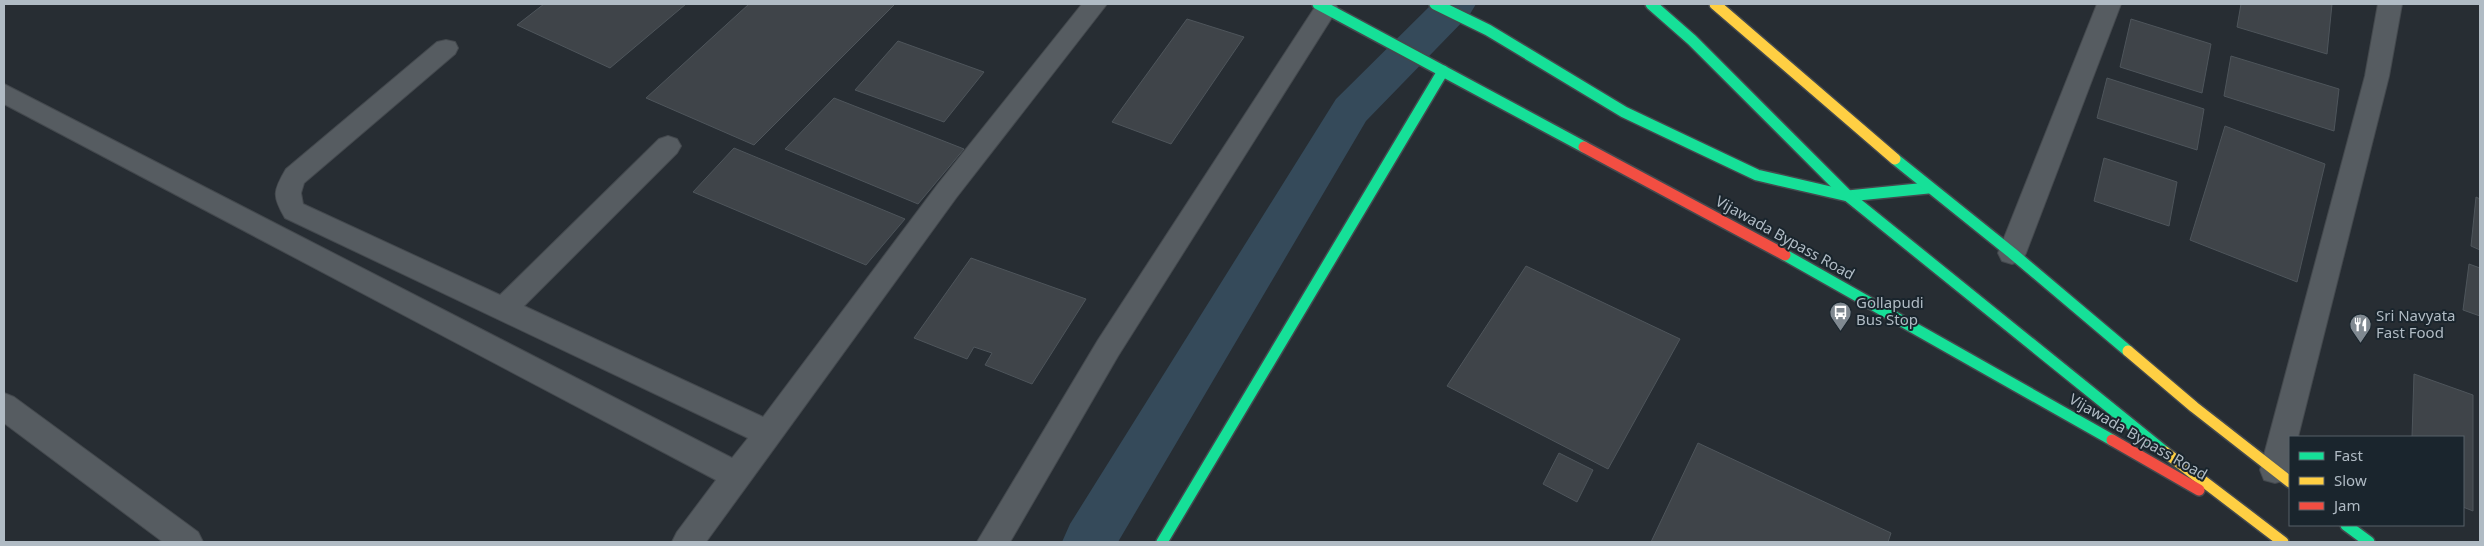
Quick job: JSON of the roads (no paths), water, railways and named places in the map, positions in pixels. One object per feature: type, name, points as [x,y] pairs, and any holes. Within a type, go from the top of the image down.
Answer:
[{"type":"main road","points":[[1435,4],[1488,30],[1624,112],[1757,175],[1848,196],[1928,188]]},
{"type":"main road","points":[[1651,4],[1692,40],[1848,196],[2136,430],[2283,542]]},
{"type":"main road","points":[[1715,4],[1928,188],[2012,253],[2194,407],[2283,476]]},
{"type":"main road","name":"Vijawada Bypass Road","points":[[1326,8],[1820,274],[2258,523]]},
{"type":"main road","points":[[1162,542],[1443,71]]},
{"type":"main road","points":[[2347,526],[2369,542]]},
{"type":"street","points":[[688,542],[947,191],[1095,4]]},
{"type":"street","points":[[2012,253],[2109,4]]},
{"type":"street","points":[[2292,436],[2377,76],[2390,4]]},
{"type":"street","points":[[993,542],[1108,348],[1326,8]]},
{"type":"street","points":[[446,48],[294,176],[287,190],[287,200],[294,211],[768,433]]},
{"type":"street","points":[[6,98],[737,476]]},
{"type":"street","points":[[503,309],[668,146]]},
{"type":"street","points":[[4,406],[187,542]]},
{"type":"street","points":[[2283,476],[2289,450]]},
{"type":"waterway","points":[[1089,542],[1351,110],[1456,4]]},
{"type":"place","name":"Gollapudi Bus Stop","points":[[1840,331]]},
{"type":"place","name":"Sri Navyata Fast Food","points":[[2360,344]]}]
